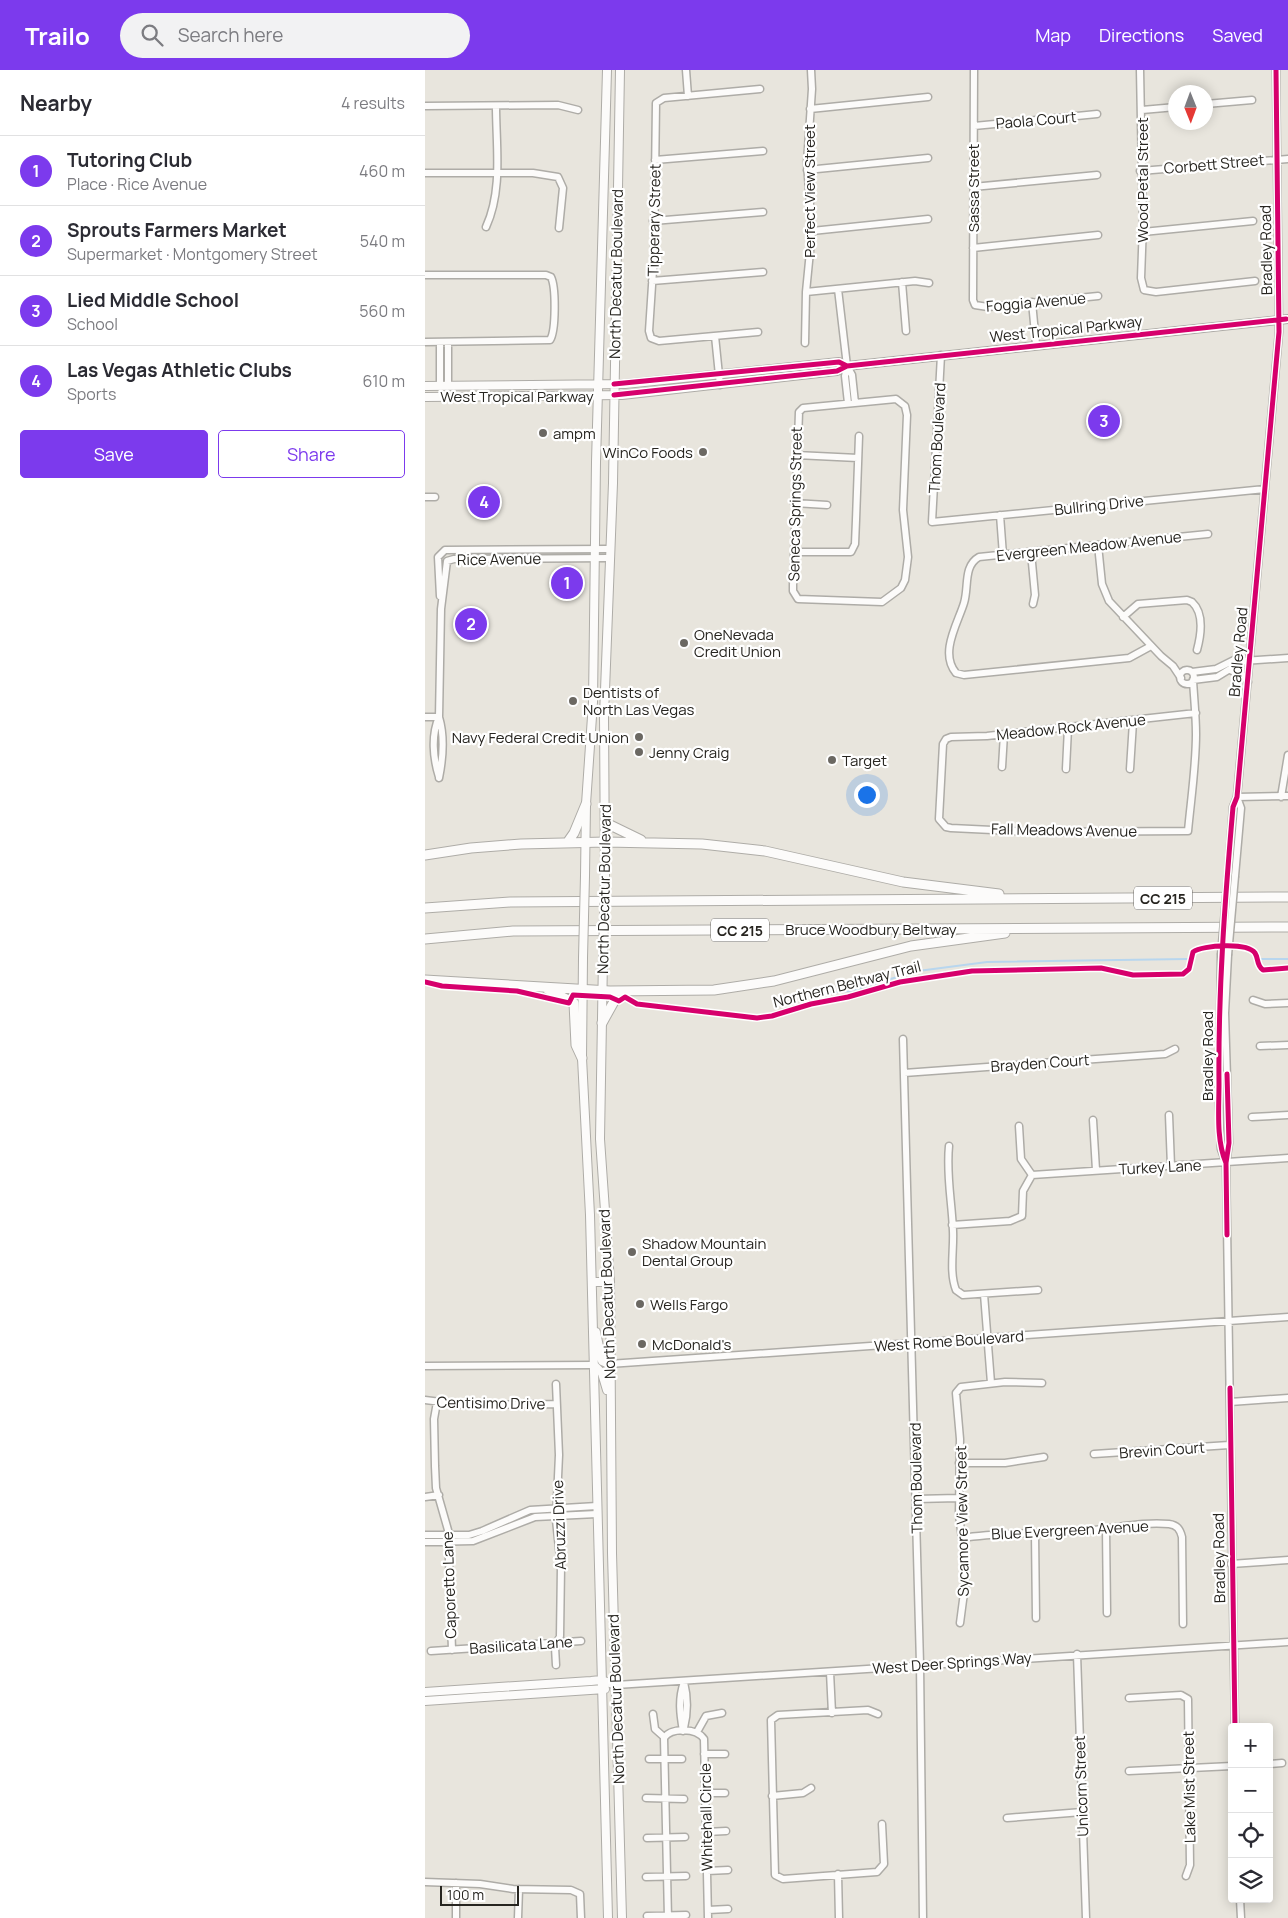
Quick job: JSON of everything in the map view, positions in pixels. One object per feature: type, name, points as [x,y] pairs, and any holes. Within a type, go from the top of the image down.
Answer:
[{"type":"highway","points":[[567,842],[574,833],[586,804]]},
{"type":"highway","points":[[606,823],[645,843]]},
{"type":"highway","points":[[425,855],[487,846],[567,842],[645,843],[753,849],[896,881],[1039,899]]},
{"type":"highway","name":"Bruce Woodbury Beltway","points":[[425,908],[511,902],[1288,897]]},
{"type":"highway","name":"Bruce Woodbury Beltway","points":[[425,938],[513,932],[1288,927]]},
{"type":"highway","points":[[425,980],[583,990],[682,992],[735,988],[911,946],[1055,928]]},
{"type":"highway","points":[[543,986],[574,1003],[575,1045],[582,1058]]},
{"type":"highway","points":[[602,1023],[617,996],[625,991]]},
{"type":"main road","name":"North Decatur Boulevard","points":[[607,70],[595,549],[593,716],[586,804],[582,1058],[592,1269],[608,1918]]},
{"type":"main road","name":"North Decatur Boulevard","points":[[620,70],[614,396],[604,726],[606,842],[600,1139],[607,1270],[610,1282],[609,1364],[623,1918]]},
{"type":"main road","name":"West Tropical Parkway","points":[[425,397],[614,396],[837,371],[847,366],[941,354],[1284,319]]},
{"type":"main road","name":"West Tropical Parkway","points":[[425,386],[614,384],[839,362],[847,366]]},
{"type":"main road","points":[[763,379],[769,374],[789,367]]},
{"type":"main road","points":[[592,1269],[607,1270]]},
{"type":"main road","points":[[592,1282],[610,1282]]},
{"type":"main road","points":[[593,1318],[602,1361],[609,1364]]},
{"type":"main road","points":[[594,1365],[602,1372],[610,1402]]},
{"type":"main road","name":"West Deer Springs Way","points":[[425,1692],[601,1680],[616,1685]]},
{"type":"main road","name":"West Deer Springs Way","points":[[425,1700],[602,1690],[616,1685]]},
{"type":"street","points":[[686,70],[688,96],[760,89]]},
{"type":"street","name":"Perfect View Street","points":[[805,343],[805,292],[812,231],[807,170],[811,70]]},
{"type":"street","name":"Sassa Street","points":[[974,70],[973,300],[975,305]]},
{"type":"street","name":"Wood Petal Street","points":[[1141,70],[1140,171],[1143,232],[1141,278],[1145,290],[1156,292],[1255,281]]},
{"type":"street","name":"Bradley Road","points":[[1235,1723],[1225,1163],[1229,1143],[1224,955],[1231,876],[1241,808],[1237,797],[1248,682],[1247,661],[1284,319],[1278,159],[1277,70]]},
{"type":"street","name":"Tipperary Street","points":[[688,96],[664,98],[656,103],[649,331],[651,338],[659,341],[715,336]]},
{"type":"street","points":[[810,109],[928,97]]},
{"type":"street","points":[[1213,103],[1252,100]]},
{"type":"street","points":[[425,106],[558,105],[578,110]]},
{"type":"street","points":[[486,228],[495,202],[497,172],[496,106]]},
{"type":"street","points":[[1142,110],[1168,108]]},
{"type":"street","name":"Paola Court","points":[[974,126],[1097,114]]},
{"type":"street","points":[[655,160],[763,151]]},
{"type":"street","points":[[807,170],[928,158]]},
{"type":"street","name":"Corbett Street","points":[[1140,171],[1288,158]]},
{"type":"street","points":[[425,173],[497,172],[543,174],[558,177],[563,188],[559,228]]},
{"type":"street","points":[[973,187],[1097,175]]},
{"type":"street","points":[[653,221],[763,212]]},
{"type":"street","points":[[812,231],[928,219]]},
{"type":"street","points":[[1143,232],[1253,221]]},
{"type":"street","points":[[973,248],[1098,235]]},
{"type":"street","points":[[652,281],[763,272]]},
{"type":"street","points":[[425,275],[546,275],[551,277],[554,302],[553,332],[550,340],[425,342]]},
{"type":"street","points":[[805,292],[902,282],[929,283]]},
{"type":"street","points":[[902,282],[906,332]]},
{"type":"street","points":[[839,289],[847,366],[852,375],[851,403]]},
{"type":"street","name":"Foggia Avenue","points":[[975,305],[988,307],[1098,296]]},
{"type":"street","points":[[1032,302],[1037,344]]},
{"type":"street","points":[[720,384],[715,336],[758,332]]},
{"type":"street","points":[[440,342],[440,359],[445,396]]},
{"type":"street","points":[[444,385],[448,359],[448,342]]},
{"type":"street","name":"Thom Boulevard","points":[[932,522],[941,354]]},
{"type":"street","points":[[440,359],[448,359]]},
{"type":"street","name":"Seneca Springs Street","points":[[896,399],[901,402],[907,415],[903,510],[908,557],[905,580],[895,594],[882,602],[803,600],[795,596],[793,585],[794,552],[794,503],[799,412],[803,408],[851,403],[896,399]]},
{"type":"street","points":[[794,552],[851,552],[855,544],[859,436]]},
{"type":"street","points":[[796,455],[858,458]]},
{"type":"street","name":"Bullring Drive","points":[[932,522],[1265,489]]},
{"type":"street","points":[[425,497],[435,496]]},
{"type":"street","points":[[794,503],[827,505]]},
{"type":"street","points":[[999,515],[1003,555]]},
{"type":"street","name":"Evergreen Meadow Avenue","points":[[1151,646],[1129,658],[964,675],[956,673],[951,666],[950,649],[953,632],[964,602],[969,568],[972,561],[979,557],[1207,534]]},
{"type":"street","points":[[1098,545],[1102,584],[1109,601],[1151,646],[1173,666],[1184,681]]},
{"type":"street","name":"Rice Avenue","points":[[450,550],[610,549]]},
{"type":"street","points":[[439,717],[435,727],[434,763],[439,778],[442,763],[442,727],[439,717],[441,609],[437,575],[439,557],[443,551],[450,550],[452,552],[490,558]]},
{"type":"street","points":[[531,550],[531,558]]},
{"type":"street","points":[[1031,552],[1035,595],[1033,604]]},
{"type":"street","name":"Rice Avenue","points":[[441,609],[445,564],[449,560],[609,558]]},
{"type":"street","points":[[1123,617],[1138,604],[1187,600],[1192,602],[1200,615],[1201,638],[1197,650]]},
{"type":"street","points":[[1192,693],[1188,690],[1182,673],[1216,669],[1235,659],[1247,661],[1288,658]]},
{"type":"street","points":[[1184,681],[1217,677],[1247,661]]},
{"type":"street","points":[[1173,666],[1190,671]]},
{"type":"street","points":[[1230,670],[1242,675],[1248,682]]},
{"type":"street","points":[[1190,671],[1193,680],[1192,693],[1195,713]]},
{"type":"street","name":"Meadow Rock Avenue","points":[[942,824],[939,814],[943,744],[951,736],[1004,734],[1133,722],[1195,713]]},
{"type":"street","name":"Fall Meadows Avenue","points":[[942,824],[951,828],[1035,832],[1188,831],[1196,736],[1195,713]]},
{"type":"street","points":[[425,717],[439,717]]},
{"type":"street","points":[[1130,769],[1133,722]]},
{"type":"street","points":[[1066,769],[1068,728]]},
{"type":"street","points":[[1003,767],[1004,734]]},
{"type":"street","points":[[1237,797],[1285,797],[1288,755]]},
{"type":"street","points":[[1253,1000],[1265,1004],[1288,1002]]},
{"type":"street","name":"Thom Boulevard","points":[[903,1039],[920,1664],[923,1918]]},
{"type":"street","points":[[1259,1046],[1288,1045]]},
{"type":"street","name":"Brayden Court","points":[[904,1073],[1165,1054],[1175,1049]]},
{"type":"street","points":[[1169,1115],[1171,1166]]},
{"type":"street","points":[[1252,1117],[1288,1115]]},
{"type":"street","points":[[1093,1120],[1096,1170]]},
{"type":"street","points":[[952,1225],[1010,1221],[1022,1216],[1023,1191],[1032,1174],[1021,1159],[1019,1126]]},
{"type":"street","points":[[949,1146],[947,1177],[952,1225],[953,1278],[958,1292],[963,1295],[1038,1290]]},
{"type":"street","name":"Turkey Lane","points":[[1032,1174],[1288,1158]]},
{"type":"street","points":[[984,1294],[991,1383],[1041,1383]]},
{"type":"street","name":"West Rome Boulevard","points":[[609,1364],[1288,1317]]},
{"type":"street","points":[[425,1366],[594,1365]]},
{"type":"street","name":"Sycamore View Street","points":[[960,1624],[965,1585],[958,1498],[960,1439],[955,1396],[958,1389],[964,1386],[991,1383]]},
{"type":"street","name":"Abruzzi Drive","points":[[556,1384],[559,1455],[556,1511],[561,1567],[560,1636],[557,1643],[556,1665]]},
{"type":"street","points":[[1230,1402],[1288,1398]]},
{"type":"street","name":"Centisimo Drive","points":[[425,1400],[481,1405],[557,1404]]},
{"type":"street","name":"Caporetto Lane","points":[[437,1402],[434,1419],[434,1447],[439,1495],[449,1543],[452,1650]]},
{"type":"street","name":"Brevin Court","points":[[1094,1454],[1229,1445]]},
{"type":"street","points":[[959,1462],[1005,1464],[1044,1458]]},
{"type":"street","points":[[425,1497],[439,1495]]},
{"type":"street","points":[[916,1499],[958,1498]]},
{"type":"street","points":[[425,1534],[469,1535],[521,1513],[597,1510]]},
{"type":"street","points":[[425,1542],[449,1543],[482,1539],[526,1519],[556,1511]]},
{"type":"street","name":"Blue Evergreen Avenue","points":[[962,1538],[1004,1533],[1035,1533],[1167,1524],[1177,1527],[1182,1537],[1183,1624]]},
{"type":"street","points":[[1106,1529],[1107,1613]]},
{"type":"street","points":[[1035,1533],[1036,1618]]},
{"type":"street","points":[[1231,1564],[1288,1560]]},
{"type":"street","name":"Basilicata Lane","points":[[431,1651],[581,1641]]},
{"type":"street","name":"West Deer Springs Way","points":[[616,1685],[907,1668],[920,1664],[1288,1642]]},
{"type":"street","name":"Unicorn Street","points":[[1077,1654],[1085,1918]]},
{"type":"street","points":[[830,1672],[832,1712]]},
{"type":"street","points":[[683,1731],[679,1707],[680,1693],[684,1682]]},
{"type":"street","name":"Lake Mist Street","points":[[1129,1698],[1177,1695],[1186,1697],[1189,1702],[1191,1865],[1186,1876]]},
{"type":"street","points":[[878,1714],[868,1710],[778,1715],[773,1718],[770,1724],[774,1871],[776,1877],[877,1872],[883,1867],[882,1824]]},
{"type":"street","points":[[664,1737],[671,1732],[697,1732],[706,1716],[722,1713]]},
{"type":"street","points":[[653,1714],[655,1729],[664,1737],[668,1917]]},
{"type":"street","name":"Whitehall Circle","points":[[697,1732],[704,1739],[708,1918]]},
{"type":"street","points":[[704,1754],[725,1754]]},
{"type":"street","points":[[649,1759],[682,1759]]},
{"type":"street","points":[[1273,1764],[1282,1763]]},
{"type":"street","points":[[1129,1770],[1228,1766]]},
{"type":"street","points":[[772,1796],[803,1793],[811,1788]]},
{"type":"street","points":[[705,1793],[725,1793]]},
{"type":"street","points":[[646,1798],[684,1799]]},
{"type":"street","points":[[1007,1818],[1081,1812]]},
{"type":"street","points":[[706,1832],[727,1831]]},
{"type":"street","points":[[647,1838],[685,1837]]},
{"type":"street","points":[[707,1871],[728,1870]]},
{"type":"street","points":[[837,1874],[839,1918]]},
{"type":"street","points":[[646,1877],[686,1876]]},
{"type":"street","points":[[425,1882],[456,1883],[519,1890],[571,1890],[578,1892],[581,1898],[581,1918]]},
{"type":"street","points":[[456,1883],[456,1918]]},
{"type":"street","points":[[518,1918],[519,1890]]},
{"type":"street","points":[[1240,1903],[1241,1918]]},
{"type":"street","points":[[708,1910],[728,1909]]},
{"type":"street","points":[[647,1916],[668,1917],[686,1915]]},
{"type":"waterway","points":[[813,994],[849,991],[918,971],[987,962],[1187,959]]},
{"type":"waterway","points":[[1262,959],[1288,959]]},
{"type":"cycle path","points":[[1226,1163],[1219,1134],[1220,1014],[1225,911],[1233,807],[1237,797],[1279,332],[1276,70]]},
{"type":"cycle path","points":[[614,395],[837,371],[847,366],[1286,319]]},
{"type":"cycle path","points":[[614,384],[839,362],[847,366]]},
{"type":"cycle path","name":"Northern Beltway Trail","points":[[425,982],[442,986],[517,991],[569,1003],[573,995],[610,997],[619,1001],[625,997],[637,1004],[757,1018],[848,997],[900,982],[972,971],[1101,968],[1133,975],[1183,974],[1189,969],[1193,952],[1215,946],[1235,946],[1250,950],[1255,953],[1259,966],[1263,970],[1288,968]]},
{"type":"cycle path","points":[[1227,1074],[1229,1143],[1226,1163],[1227,1235]]},
{"type":"cycle path","points":[[1230,1388],[1235,1723]]},
{"type":"place","name":"Lied Middle School","points":[[1104,421]]},
{"type":"place","name":"ampm","points":[[543,433]]},
{"type":"place","name":"WinCo Foods","points":[[703,452]]},
{"type":"place","name":"Las Vegas Athletic Clubs","points":[[484,502]]},
{"type":"place","name":"Tutoring Club","points":[[567,583]]},
{"type":"place","name":"Sprouts Farmers Market","points":[[471,624]]},
{"type":"place","name":"OneNevada Credit Union","points":[[684,643]]},
{"type":"place","name":"Dentists of North Las Vegas","points":[[573,701]]},
{"type":"place","name":"Navy Federal Credit Union","points":[[639,737]]},
{"type":"place","name":"Jenny Craig","points":[[639,752]]},
{"type":"place","name":"Target","points":[[832,760]]},
{"type":"place","name":"Shadow Mountain Dental Group","points":[[632,1252]]},
{"type":"place","name":"Wells Fargo","points":[[640,1304]]},
{"type":"place","name":"McDonald's","points":[[642,1344]]}]
